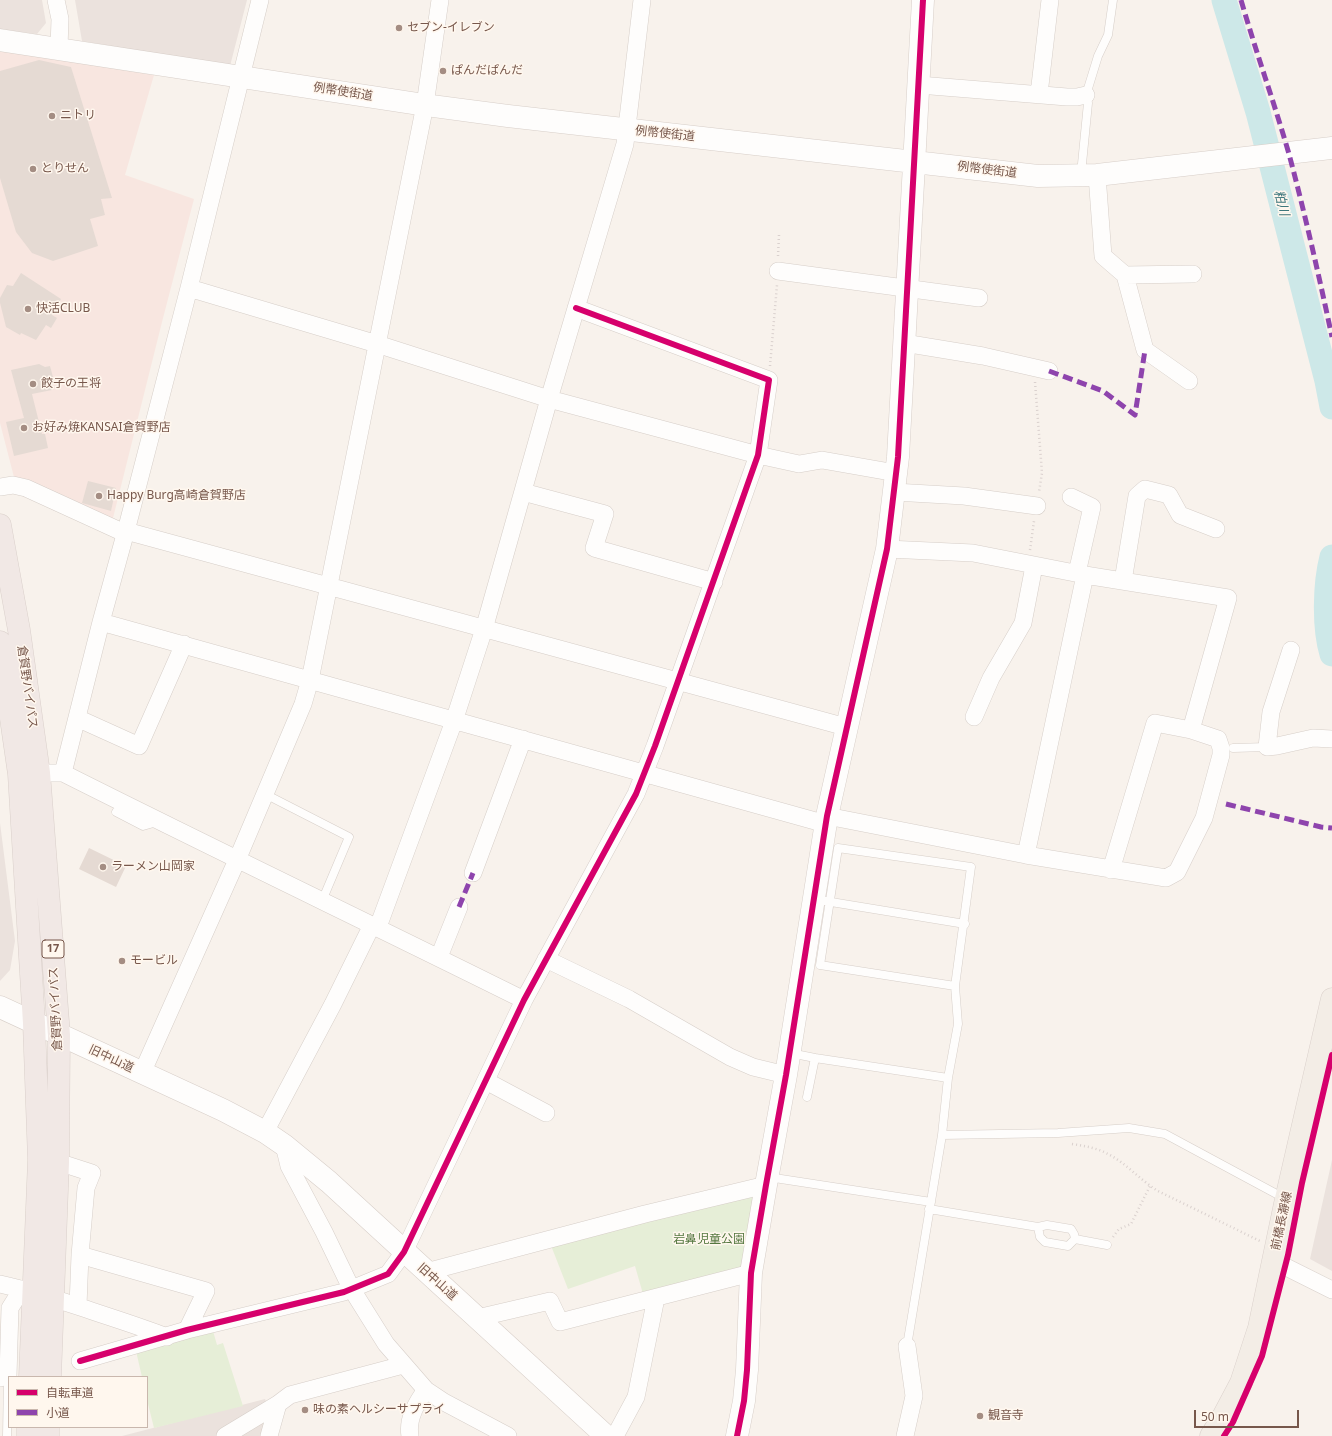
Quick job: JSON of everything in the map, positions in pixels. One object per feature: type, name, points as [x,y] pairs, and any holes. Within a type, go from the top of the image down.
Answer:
[{"type":"highway","name":"倉賀野バイパス","points":[[0,525],[19,630],[39,773],[60,1035],[58,1162],[36,1293],[50,1376]]},
{"type":"highway","name":"倉賀野バイパス","points":[[0,642],[19,774],[34,1022],[38,1160],[36,1293],[30,1376]]},
{"type":"main road","name":"前橋長瀞線","points":[[1211,1436],[1223,1417],[1241,1382],[1258,1328],[1332,999]]},
{"type":"street","points":[[56,0],[60,19],[58,48]]},
{"type":"street","points":[[63,773],[189,288],[240,76],[260,0]]},
{"type":"street","points":[[142,1073],[237,860],[303,704],[310,680],[425,105],[440,0]]},
{"type":"street","points":[[265,1132],[375,926],[454,721],[484,629],[549,399],[625,144],[642,0]]},
{"type":"street","points":[[737,1436],[744,1401],[747,1370],[751,1273],[790,1053],[821,901],[826,820],[887,548],[895,483],[923,0]]},
{"type":"street","points":[[1039,94],[1050,0]]},
{"type":"street","name":"例幣使街道","points":[[0,40],[425,105],[508,116],[1038,176],[1089,176],[1332,148]]},
{"type":"street","points":[[919,85],[1067,97],[1086,95]]},
{"type":"street","points":[[1089,176],[1103,256],[1125,275],[1145,350],[1189,381]]},
{"type":"street","points":[[778,271],[978,298]]},
{"type":"street","points":[[1125,275],[1193,274]]},
{"type":"street","points":[[189,288],[377,344],[549,399],[758,455],[799,464],[822,460],[895,483],[964,496],[1037,506]]},
{"type":"street","points":[[80,1361],[188,1330],[344,1292],[388,1274],[404,1252],[524,1000],[636,794],[714,582],[758,455],[769,380],[576,308]]},
{"type":"street","points":[[904,343],[983,356],[1041,369]]},
{"type":"street","points":[[0,487],[13,485],[26,488],[120,531],[126,531],[328,585],[846,727]]},
{"type":"street","points":[[1123,581],[1137,496],[1145,489],[1169,495],[1180,515],[1216,529]]},
{"type":"street","points":[[523,492],[605,514],[594,548],[714,582]]},
{"type":"street","points":[[1026,855],[1081,574],[1092,507],[1071,497]]},
{"type":"street","points":[[887,548],[973,553],[1081,574],[1228,598],[1191,730]]},
{"type":"street","points":[[974,717],[991,678],[1023,623],[1031,565]]},
{"type":"street","points":[[101,622],[184,644],[454,721],[826,820],[1111,870],[1166,878],[1177,872],[1204,818],[1221,755],[1221,748],[1218,739],[1191,730],[1155,723],[1111,870]]},
{"type":"street","points":[[77,718],[139,746],[184,644]]},
{"type":"street","points":[[1291,650],[1271,712],[1267,747],[1313,738],[1332,739]]},
{"type":"street","points":[[473,873],[523,739]]},
{"type":"street","points":[[39,773],[63,773],[524,1000]]},
{"type":"street","points":[[439,957],[459,907]]},
{"type":"street","points":[[546,959],[629,999],[730,1057],[753,1067],[786,1075]]},
{"type":"street","name":"旧中山道","points":[[0,1007],[223,1110],[265,1132],[284,1145],[329,1182],[606,1436]]},
{"type":"street","points":[[486,1081],[546,1113]]},
{"type":"street","points":[[284,1145],[289,1166],[324,1232],[351,1288],[386,1344],[426,1390],[444,1402],[508,1436]]},
{"type":"street","points":[[58,1162],[92,1173],[86,1188],[80,1255],[78,1306]]},
{"type":"street","points":[[426,1272],[767,1181]]},
{"type":"street","points":[[80,1255],[206,1291],[188,1330]]},
{"type":"street","points":[[1275,1255],[1332,1290]]},
{"type":"street","points":[[477,1318],[550,1300],[560,1322],[751,1273]]},
{"type":"street","points":[[0,1284],[78,1306],[167,1337]]},
{"type":"street","points":[[4,1377],[10,1308],[36,1293]]},
{"type":"street","points":[[616,1436],[636,1397],[656,1298]]},
{"type":"street","points":[[905,1436],[914,1396],[907,1346]]},
{"type":"street","points":[[224,1436],[290,1396],[403,1365]]},
{"type":"street","points":[[410,1436],[410,1419],[417,1403],[426,1390]]},
{"type":"street","points":[[269,1436],[278,1404]]},
{"type":"lane","points":[[1089,176],[1088,103],[1086,95],[1098,56],[1108,35],[1113,0]]},
{"type":"lane","points":[[1233,748],[1267,747]]},
{"type":"lane","points":[[265,794],[349,837],[322,901]]},
{"type":"lane","points":[[116,812],[143,826],[159,821]]},
{"type":"lane","points":[[907,1346],[942,1135],[948,1078],[958,1024],[955,986],[971,867],[838,848],[821,901],[820,965],[955,986]]},
{"type":"lane","points":[[821,901],[964,924]]},
{"type":"lane","points":[[790,1053],[948,1078]]},
{"type":"lane","points":[[807,1097],[815,1058]]},
{"type":"lane","points":[[942,1135],[1055,1133],[1129,1128],[1165,1134],[1286,1199]]},
{"type":"lane","points":[[767,1181],[930,1206],[1038,1227],[1047,1225],[1071,1229],[1075,1239]]},
{"type":"lane","points":[[1038,1227],[1040,1237],[1045,1242],[1068,1246],[1075,1239]]},
{"type":"lane","points":[[1075,1239],[1107,1245]]},
{"type":"lane","points":[[4,1377],[7,1436]]},
{"type":"path","points":[[769,380],[778,271],[778,235]]},
{"type":"path","points":[[1031,565],[1042,473],[1041,369]]},
{"type":"path","points":[[1055,1133],[1063,1142],[1091,1147],[1109,1154],[1150,1186],[1275,1255]]},
{"type":"path","points":[[1107,1245],[1119,1229],[1132,1224],[1150,1186]]},
{"type":"shaded area","points":[[0,0],[42,0],[46,23],[37,34],[0,29]]},
{"type":"shaded area","points":[[75,0],[247,0],[230,66],[82,41]]},
{"type":"shaded area","points":[[0,50],[154,75],[125,175],[194,199],[112,522],[15,481],[0,423]]},
{"type":"shaded area","points":[[0,823],[15,941],[10,970],[0,981]]},
{"type":"shaded area","points":[[1332,1160],[1332,1271],[1310,1259]]},
{"type":"shaded area","points":[[265,1399],[272,1414],[265,1436],[122,1436]]},
{"type":"green space","name":"岩鼻児童公園","points":[[756,1194],[745,1267],[643,1294],[635,1266],[568,1289],[550,1243]]},
{"type":"green space","points":[[213,1331],[217,1345],[223,1343],[243,1406],[154,1428],[148,1404],[148,1376],[142,1376],[136,1351]]},
{"type":"building","points":[[39,60],[71,67],[112,198],[101,199],[105,215],[90,219],[98,246],[53,261],[32,253],[16,232],[0,178],[0,71]]},
{"type":"building","name":"快活CLUB","points":[[21,273],[61,299],[52,315],[57,318],[51,328],[46,325],[36,340],[21,333],[20,335],[6,327],[0,303],[0,298],[7,285],[13,286]]},
{"type":"building","points":[[39,364],[45,367],[50,366],[53,377],[49,378],[52,390],[32,394],[42,434],[45,434],[48,448],[14,456],[6,422],[24,418],[11,370]]},
{"type":"building","name":"Happy Burg高崎倉賀野店","points":[[88,481],[116,488],[111,511],[82,503]]},
{"type":"building","name":"ラーメン山岡家","points":[[89,848],[126,866],[116,887],[79,869]]},
{"type":"waterway","name":"粕川","points":[[1224,0],[1258,112],[1327,381],[1332,407]]},
{"type":"waterway","name":"粕川","points":[[1332,557],[1326,606],[1329,643],[1332,654]]},
{"type":"marked path","points":[[1241,0],[1289,154],[1312,245],[1332,337]]},
{"type":"marked path","points":[[1049,371],[1103,391],[1135,415],[1145,350]]},
{"type":"marked path","points":[[1226,804],[1321,827],[1332,828]]},
{"type":"marked path","points":[[459,907],[473,873]]},
{"type":"cycle path","points":[[737,1436],[744,1401],[747,1370],[751,1273],[786,1075],[827,816],[887,549],[898,457],[923,0]]},
{"type":"cycle path","points":[[80,1361],[187,1330],[344,1292],[388,1274],[404,1252],[524,1000],[636,794],[655,746],[758,455],[769,380],[576,308]]},
{"type":"cycle path","points":[[1224,1436],[1233,1422],[1262,1356],[1288,1255],[1302,1183],[1332,1055]]},
{"type":"place","name":"セブン-イレブン","points":[[399,28]]},
{"type":"place","name":"ぱんだぱんだ","points":[[443,71]]},
{"type":"place","name":"ニトリ","points":[[52,116]]},
{"type":"place","name":"とりせん","points":[[33,169]]},
{"type":"place","name":"快活CLUB","points":[[28,309]]},
{"type":"place","name":"餃子の王将","points":[[33,384]]},
{"type":"place","name":"お好み焼KANSAI倉賀野店","points":[[24,428]]},
{"type":"place","name":"Happy Burg高崎倉賀野店","points":[[99,496]]},
{"type":"place","name":"ラーメン山岡家","points":[[103,867]]},
{"type":"place","name":"モービル","points":[[122,961]]},
{"type":"place","name":"味の素ヘルシーサプライ","points":[[305,1410]]},
{"type":"place","name":"観音寺","points":[[980,1416]]}]
